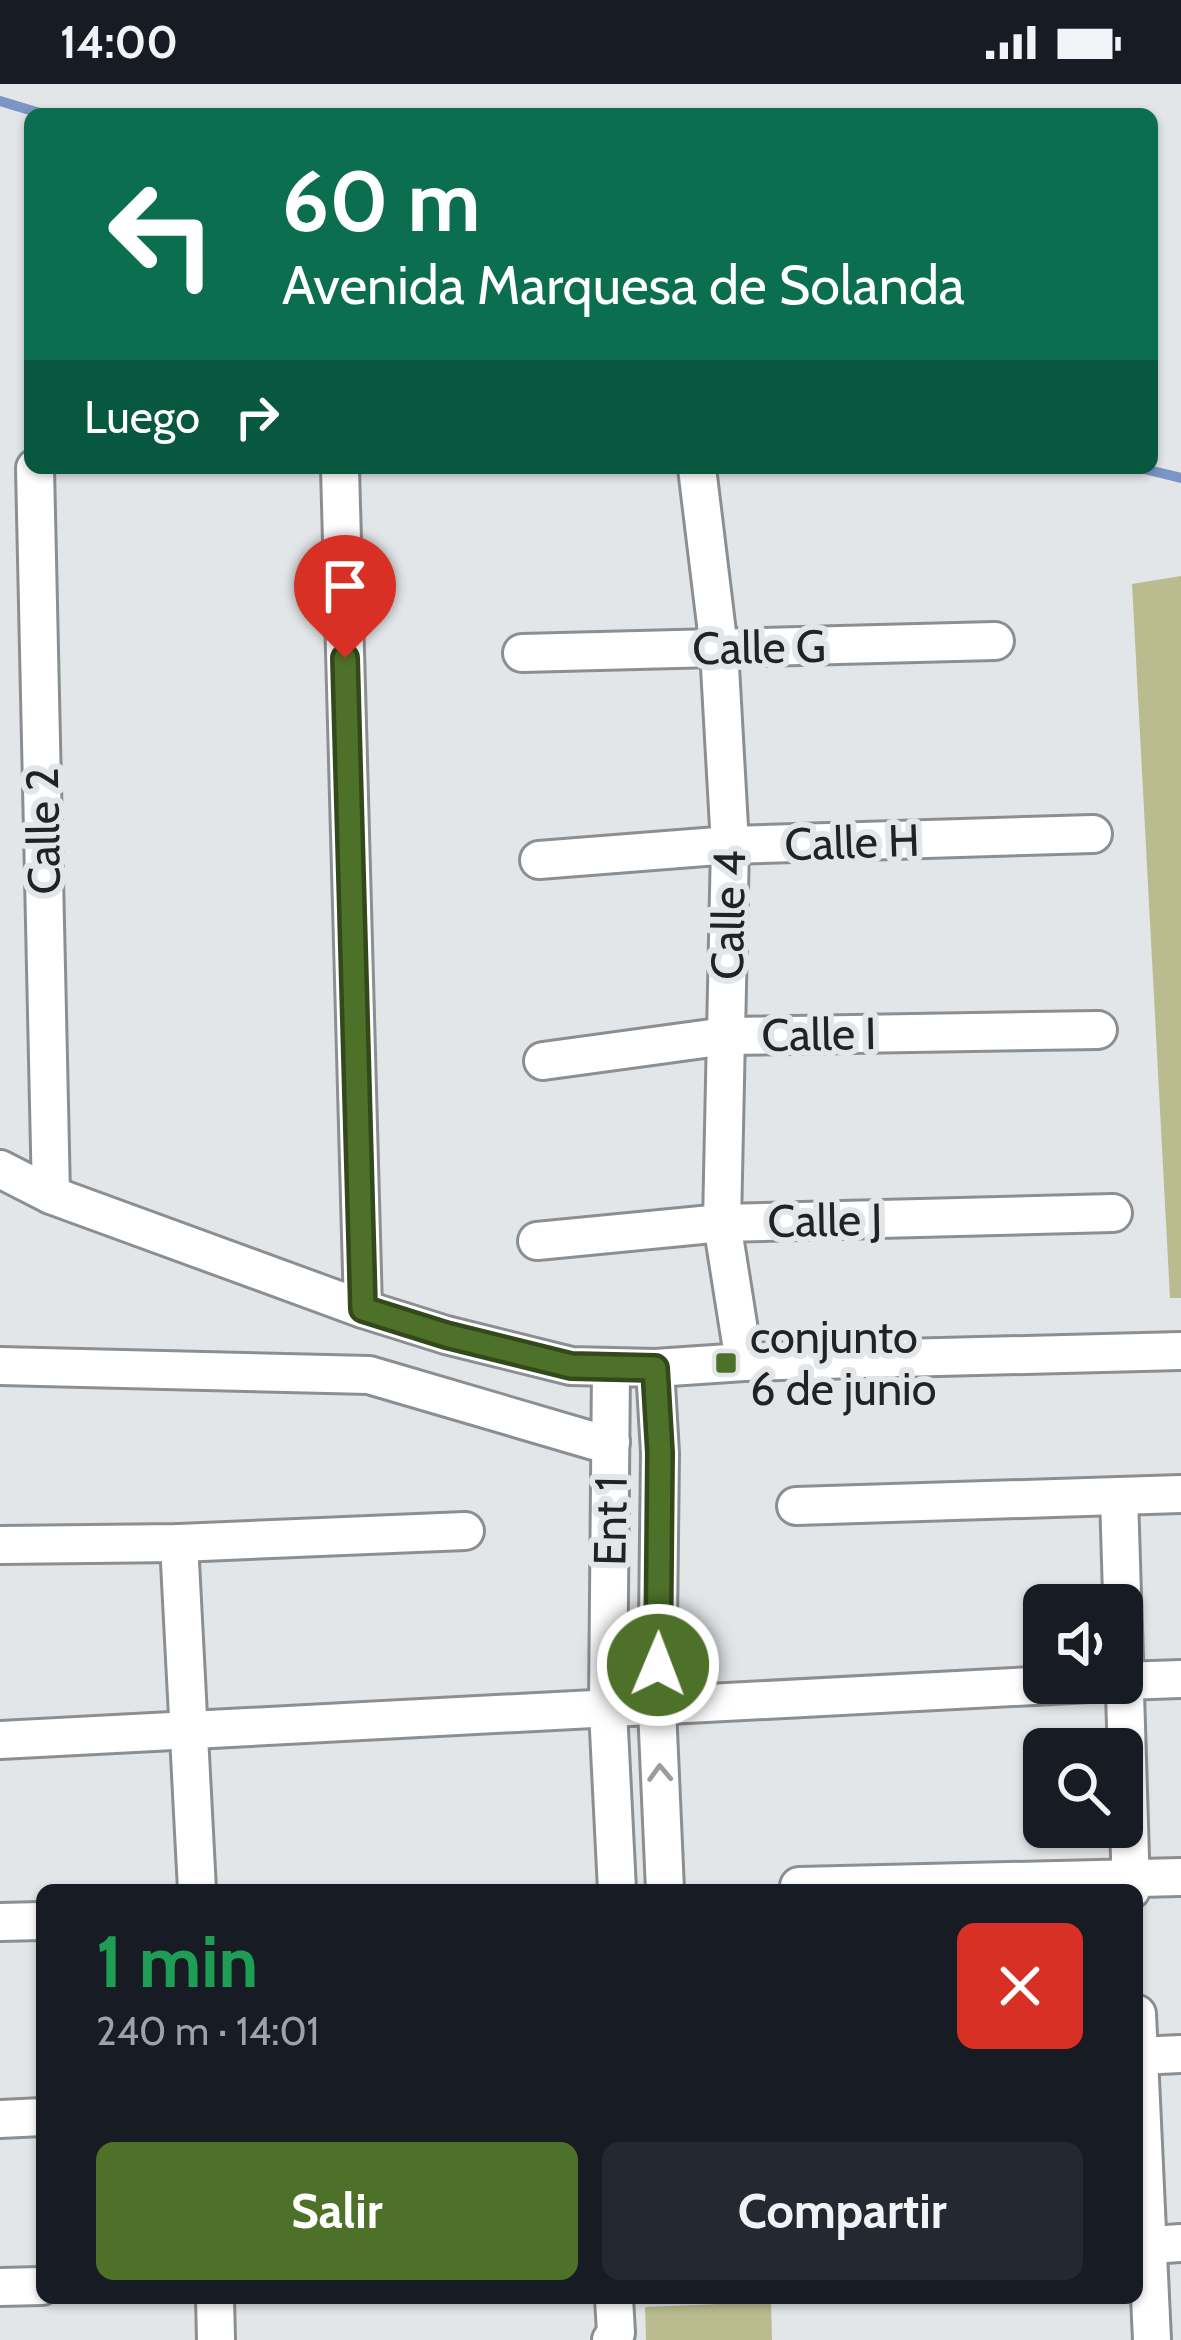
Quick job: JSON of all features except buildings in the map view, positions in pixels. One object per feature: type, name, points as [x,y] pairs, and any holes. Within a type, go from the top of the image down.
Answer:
[{"type":"street","name":"Calle 2","points":[[35,474],[51,1195]]},
{"type":"street","points":[[340,474],[363,1309]]},
{"type":"street","name":"Calle 4","points":[[698,474],[719,649],[730,845],[722,1222],[743,1362]]},
{"type":"street","name":"Calle G","points":[[523,653],[995,641]]},
{"type":"street","name":"Calle H","points":[[539,860],[730,845],[1093,834]]},
{"type":"street","name":"Calle I","points":[[542,1061],[726,1036],[1098,1030]]},
{"type":"street","points":[[0,1169],[51,1195],[363,1309],[571,1366],[655,1368],[1181,1351]]},
{"type":"street","name":"Calle J","points":[[537,1241],[722,1222],[1113,1213]]},
{"type":"street","points":[[0,1366],[369,1375],[594,1442],[611,1442]]},
{"type":"street","name":"Ent 1","points":[[611,1368],[608,1710],[616,1884]]},
{"type":"street","name":"Ent 1","points":[[655,1368],[665,1884]]},
{"type":"street","points":[[796,1506],[1181,1494]]},
{"type":"street","points":[[1119,1496],[1121,1584]]},
{"type":"street","points":[[0,1545],[178,1544],[465,1531]]},
{"type":"street","points":[[178,1544],[197,1884]]},
{"type":"street","points":[[1143,1680],[1181,1679]]},
{"type":"street","points":[[0,1741],[1023,1687]]},
{"type":"street","points":[[1125,1704],[1131,1884],[1181,1877]]},
{"type":"street","points":[[0,1922],[36,1921]]},
{"type":"street","points":[[1143,2056],[1181,2054]]},
{"type":"street","points":[[1143,2112],[1155,2245],[1152,2340]]},
{"type":"street","points":[[0,2119],[36,2117]]},
{"type":"street","points":[[0,2288],[36,2287]]},
{"type":"street","points":[[215,2304],[216,2340]]},
{"type":"street","points":[[611,2340],[616,2333],[614,2304]]},
{"type":"green space","points":[[1181,576],[1181,1298],[1170,1298],[1132,584]]},
{"type":"green space","points":[[771,2304],[772,2340],[646,2340],[645,2307]]},
{"type":"waterway","points":[[0,101],[24,108]]},
{"type":"waterway","points":[[1158,472],[1181,478]]},
{"type":"place","name":"conjunto 6 de junio","points":[[726,1363]]},
{"type":"route","points":[[345,658],[363,1309],[571,1366],[655,1368],[660,1453],[658,1665]]}]
